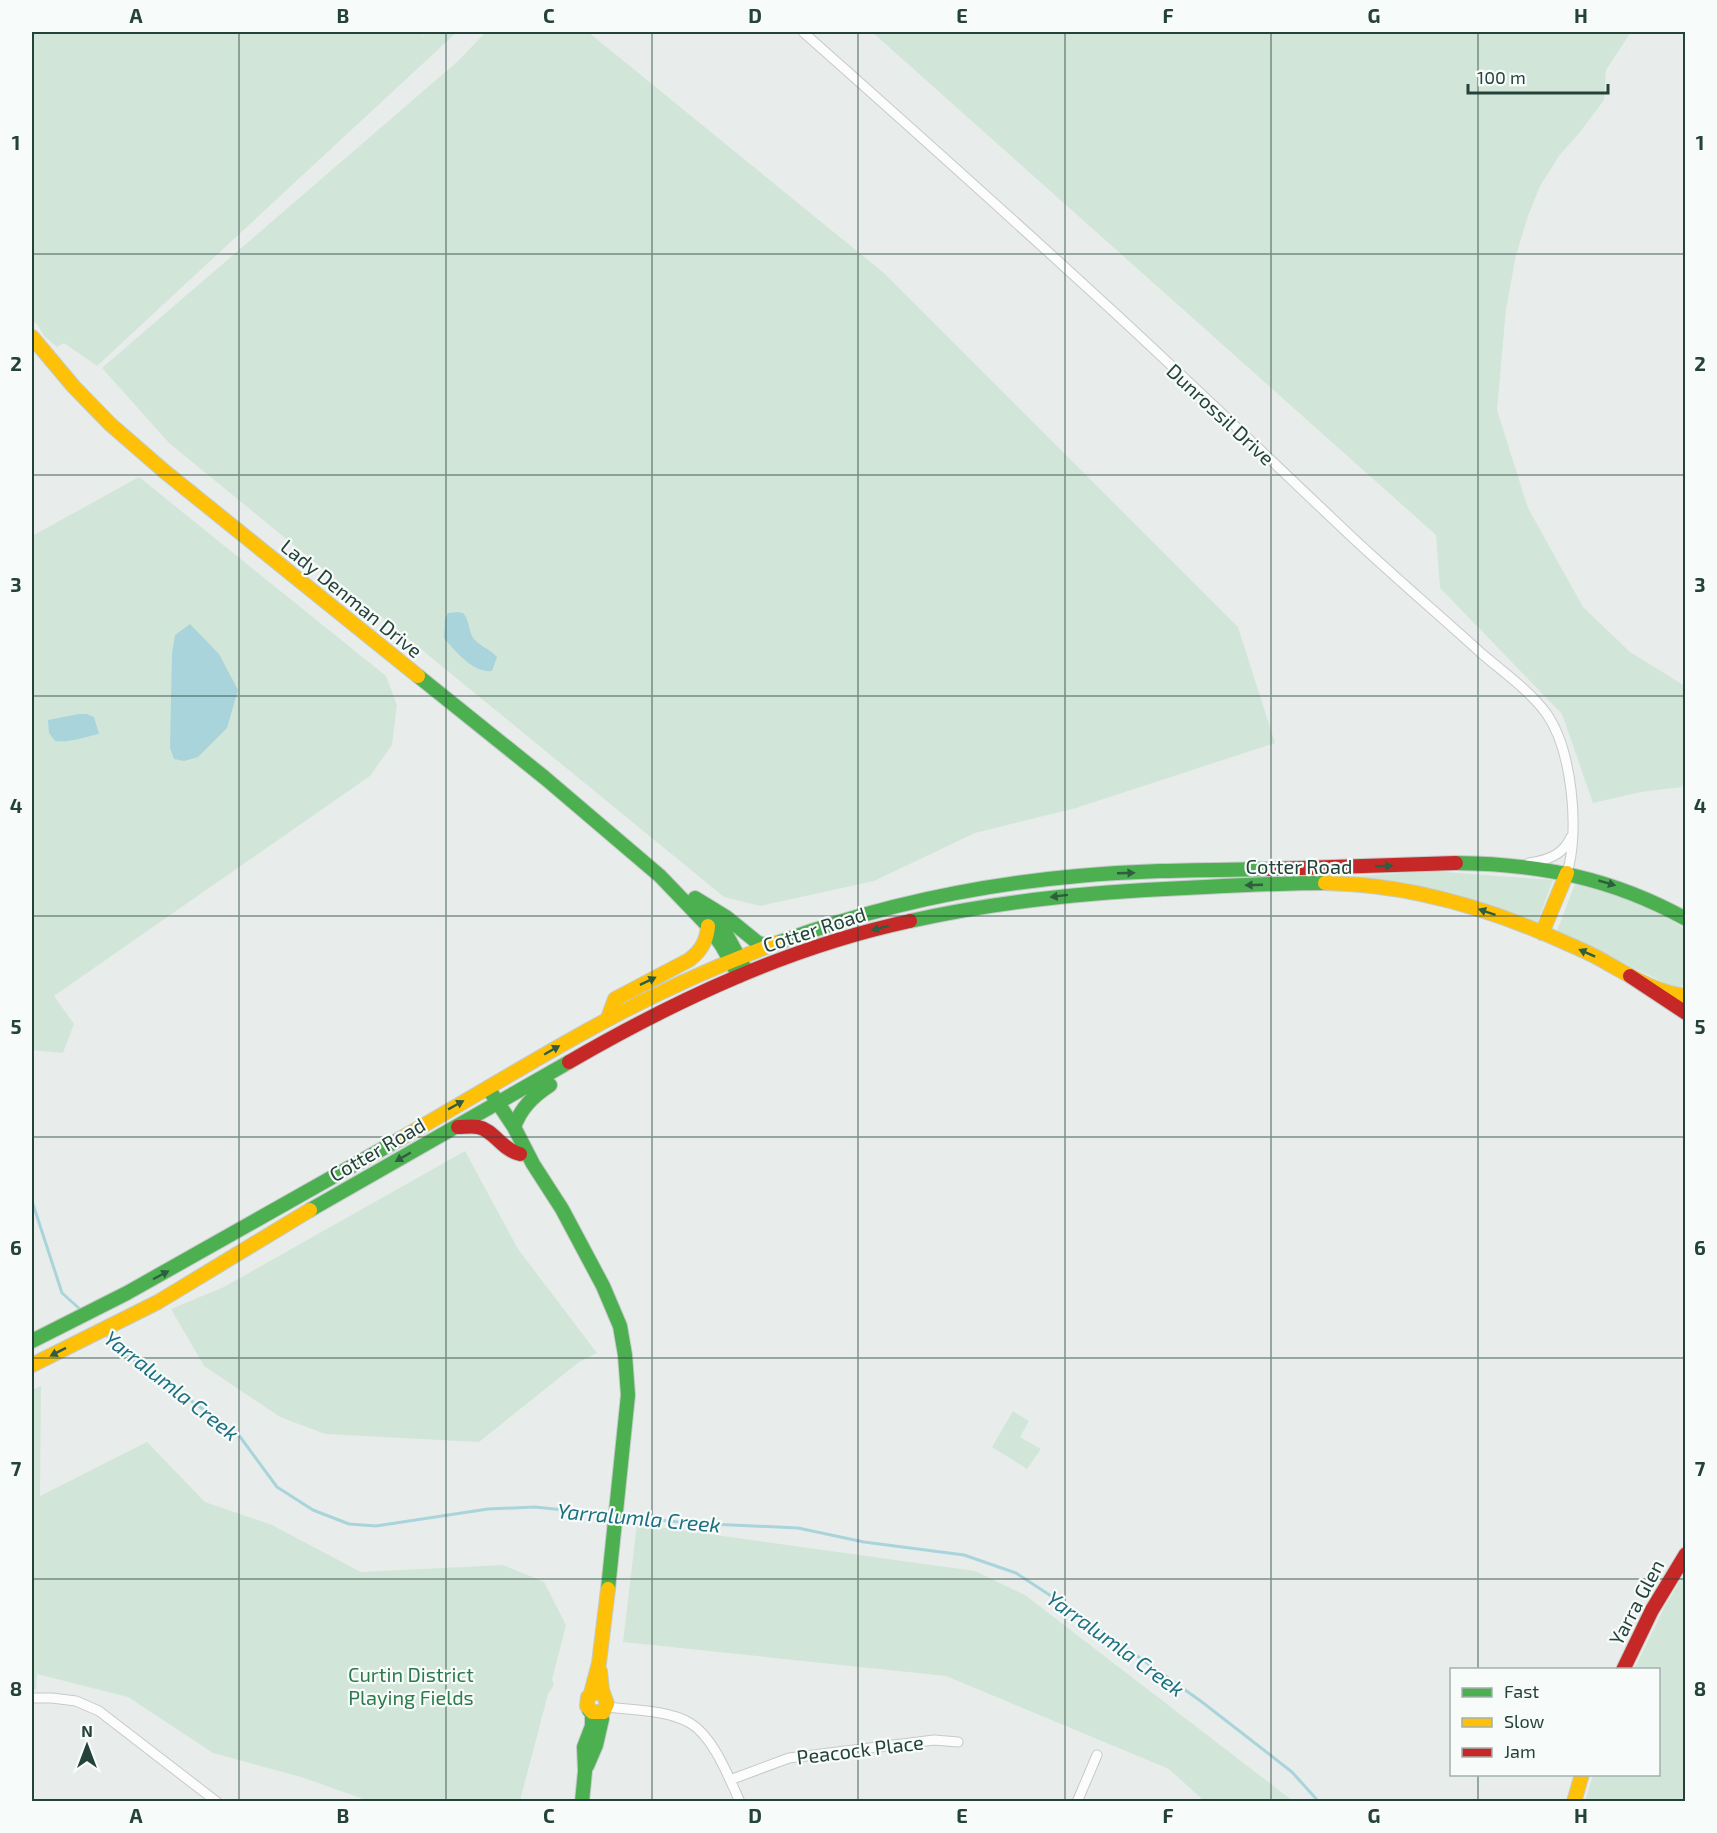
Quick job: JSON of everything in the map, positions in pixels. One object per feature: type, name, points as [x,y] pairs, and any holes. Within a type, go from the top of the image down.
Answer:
[{"type":"main road","name":"Lady Denman Drive","points":[[32,337],[74,387],[110,424],[164,471],[545,778],[660,876],[735,958]]},
{"type":"main road","name":"Cotter Road","points":[[32,1341],[169,1271],[608,1018],[651,996],[768,945],[842,921],[920,901],[993,886],[1109,873],[1462,863],[1503,864],[1567,873],[1608,883],[1646,897],[1686,919]]},
{"type":"main road","points":[[1542,933],[1567,873]]},
{"type":"main road","name":"Lady Denman Drive","points":[[660,876],[695,898],[724,930],[743,974]]},
{"type":"main road","name":"Cotter Road","points":[[32,1365],[171,1294],[336,1195],[682,1001],[743,974],[861,933],[914,920],[1033,899],[1115,891],[1271,884],[1356,884],[1391,888],[1440,898],[1500,916],[1597,958],[1672,995],[1686,996]]},
{"type":"main road","points":[[1646,897],[1686,910]]},
{"type":"main road","points":[[695,898],[726,916],[758,943],[768,945]]},
{"type":"main road","points":[[608,1018],[615,999],[689,960],[699,952],[705,944],[708,926]]},
{"type":"main road","points":[[1630,976],[1686,1013]]},
{"type":"main road","points":[[514,1127],[518,1115],[531,1098],[607,1053],[622,1034]]},
{"type":"main road","points":[[484,1090],[520,1154],[533,1164]]},
{"type":"main road","points":[[494,1106],[514,1127],[533,1164],[584,1248],[620,1326],[626,1355],[628,1395],[615,1532],[599,1663],[599,1703],[592,1714],[592,1726],[584,1747],[585,1771],[582,1802]]},
{"type":"main road","points":[[453,1128],[480,1128],[489,1132],[511,1152],[520,1154]]},
{"type":"main road","name":"Yarra Glen","points":[[1624,1668],[1647,1618],[1668,1580],[1686,1554]]},
{"type":"main road","points":[[1574,1802],[1581,1776]]},
{"type":"street","name":"Dunrossil Drive","points":[[803,32],[1094,294],[1377,560],[1534,700],[1550,720],[1565,756],[1571,788],[1573,833],[1572,854],[1567,873]]},
{"type":"street","points":[[1503,864],[1549,859],[1564,848],[1573,833]]},
{"type":"street","points":[[32,1698],[76,1701],[99,1711],[211,1800]]},
{"type":"street","points":[[599,1703],[669,1715],[691,1723],[707,1738],[740,1802]]},
{"type":"street","name":"Peacock Place","points":[[730,1780],[789,1758],[809,1754],[934,1740],[958,1742]]},
{"type":"street","points":[[1077,1802],[1097,1755]]},
{"type":"green space","points":[[32,32],[421,32],[424,38],[422,32],[457,32],[97,366],[64,343],[57,347],[32,321]]},
{"type":"green space","points":[[486,32],[588,32],[884,273],[1238,627],[1275,743],[1076,808],[975,833],[874,881],[760,906],[724,897],[169,443],[102,368],[458,61]]},
{"type":"green space","points":[[872,32],[1631,32],[1606,70],[1604,100],[1559,156],[1540,186],[1528,216],[1516,255],[1506,309],[1497,410],[1528,508],[1583,607],[1630,652],[1685,686],[1686,775],[1682,787],[1641,792],[1593,803],[1562,714],[1440,588],[1436,535]]},
{"type":"green space","points":[[139,477],[386,676],[397,705],[392,745],[370,776],[54,996],[74,1024],[63,1053],[32,1050],[32,536]]},
{"type":"green space","points":[[1432,871],[1553,880],[1537,923],[1449,892],[1332,878]]},
{"type":"green space","points":[[1575,884],[1632,902],[1660,914],[1685,929],[1685,981],[1681,988],[1667,984],[1557,931]]},
{"type":"green space","points":[[465,1151],[518,1249],[597,1353],[579,1362],[479,1442],[325,1434],[280,1417],[204,1366],[171,1309],[224,1287]]},
{"type":"green space","name":"Curtin District Playing Fields","points":[[41,1386],[40,1496],[147,1442],[205,1502],[272,1525],[361,1572],[503,1565],[544,1582],[566,1625],[552,1680],[554,1685],[548,1694],[520,1801],[369,1801],[301,1777],[213,1753],[128,1697],[37,1674],[36,1689],[32,1690],[32,1390]]},
{"type":"green space","points":[[1013,1411],[1029,1421],[1020,1437],[1041,1449],[1027,1469],[992,1447]]},
{"type":"green space","points":[[637,1524],[975,1571],[1025,1595],[1293,1801],[1204,1801],[1169,1769],[946,1676],[623,1642]]},
{"type":"green space","points":[[1685,1572],[1685,1801],[1585,1801],[1593,1776],[1660,1776],[1660,1668],[1634,1668],[1664,1608]]},
{"type":"water","points":[[457,612],[465,616],[474,639],[497,657],[492,671],[478,669],[471,665],[444,638],[445,619],[448,613]]},
{"type":"water","points":[[190,624],[219,654],[238,690],[227,728],[198,757],[184,761],[174,759],[170,748],[172,653],[175,635]]},
{"type":"water","points":[[79,714],[94,717],[99,734],[55,741],[49,733],[48,720]]},
{"type":"waterway","name":"Yarralumla Creek","points":[[32,1201],[62,1293],[81,1310]]},
{"type":"waterway","name":"Yarralumla Creek","points":[[105,1334],[128,1356],[238,1434],[277,1487],[313,1510],[349,1524],[376,1526],[488,1509],[535,1507],[612,1515]]},
{"type":"waterway","name":"Yarralumla Creek","points":[[621,1516],[688,1523],[798,1528],[864,1542],[964,1555],[1016,1573],[1077,1613],[1202,1702],[1292,1772],[1319,1802]]},
{"type":"traffic: fast","points":[[418,676],[545,778],[660,876],[708,926],[739,976]]},
{"type":"traffic: fast","points":[[1456,863],[1517,866],[1575,876],[1631,893],[1686,919]]},
{"type":"traffic: fast","points":[[777,943],[888,908],[1002,885],[1126,873],[1270,869]]},
{"type":"traffic: fast","points":[[910,921],[984,907],[1094,894],[1325,883]]},
{"type":"traffic: fast","points":[[695,898],[726,917],[758,943],[768,945]]},
{"type":"traffic: fast","points":[[704,906],[724,930],[744,967]]},
{"type":"traffic: fast","points":[[310,1210],[569,1062]]},
{"type":"traffic: fast","points":[[514,1127],[528,1103],[550,1085]]},
{"type":"traffic: fast","points":[[488,1088],[514,1127],[533,1164],[562,1209],[603,1286],[620,1326],[628,1395],[608,1589]]},
{"type":"traffic: fast","points":[[32,1341],[127,1293],[400,1139]]},
{"type":"traffic: fast","points":[[582,1802],[585,1771],[584,1747],[592,1726],[592,1714],[589,1710]]},
{"type":"traffic: fast","points":[[587,1766],[596,1745],[602,1719]]},
{"type":"traffic: slow","points":[[32,337],[74,387],[110,424],[164,471],[418,676]]},
{"type":"traffic: slow","points":[[1542,933],[1567,873]]},
{"type":"traffic: slow","points":[[1325,883],[1356,884],[1418,893],[1478,909],[1537,930],[1582,950],[1655,988],[1686,996]]},
{"type":"traffic: slow","points":[[608,1018],[615,999],[693,957],[705,941],[708,926]]},
{"type":"traffic: slow","points":[[400,1139],[623,1011],[674,986],[777,943]]},
{"type":"traffic: slow","points":[[32,1365],[158,1302],[310,1210]]},
{"type":"traffic: slow","points":[[591,1693],[599,1663],[608,1589]]},
{"type":"traffic: slow","points":[[600,1671],[602,1690],[607,1704],[603,1712],[592,1712],[587,1706],[588,1697],[595,1692],[603,1694]]},
{"type":"traffic: slow","points":[[1574,1802],[1581,1776]]},
{"type":"traffic: jam","points":[[1270,869],[1456,863]]},
{"type":"traffic: jam","points":[[569,1062],[650,1017],[734,978],[821,945],[910,921]]},
{"type":"traffic: jam","points":[[1630,976],[1686,1013]]},
{"type":"traffic: jam","points":[[458,1127],[484,1129],[508,1149],[520,1154]]},
{"type":"traffic: jam","points":[[1624,1668],[1652,1610],[1686,1554]]}]
